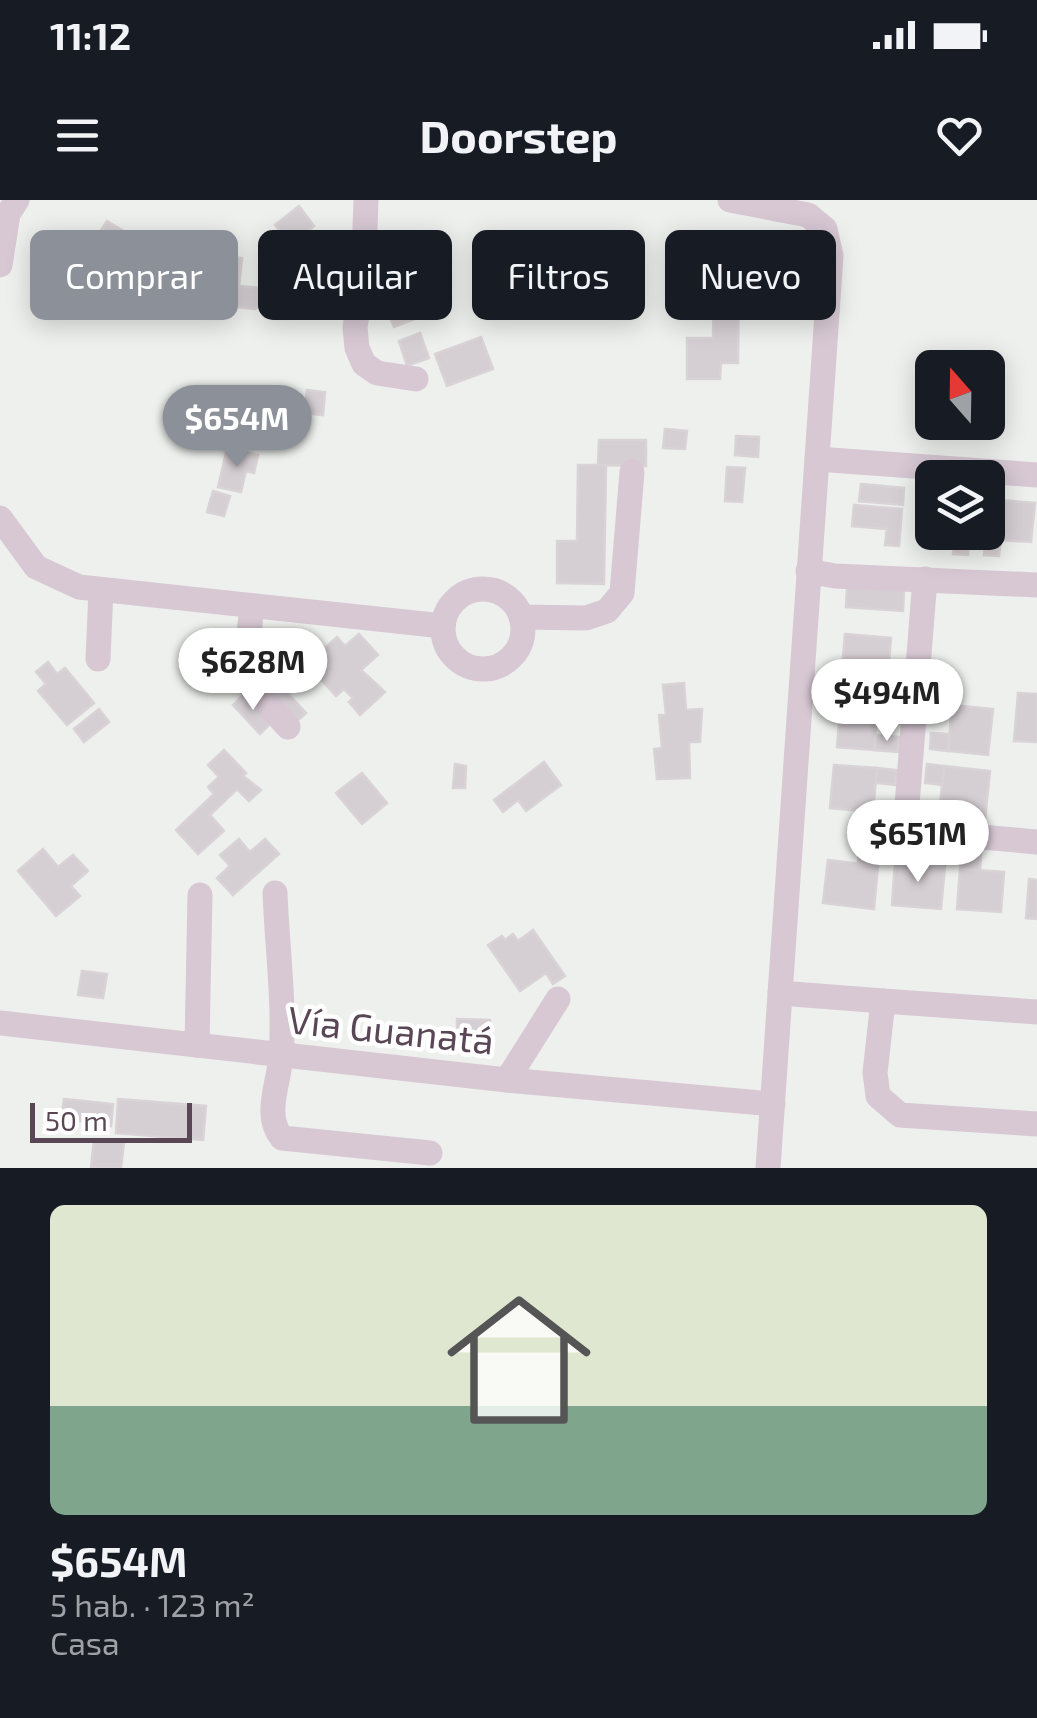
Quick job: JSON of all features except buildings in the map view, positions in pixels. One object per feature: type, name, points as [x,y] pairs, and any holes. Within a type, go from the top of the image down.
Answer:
[{"type":"street","points":[[0,265],[8,214],[17,200]]},
{"type":"street","points":[[366,200],[363,282],[355,327],[357,348],[364,364],[376,373],[416,379]]},
{"type":"street","points":[[728,200],[808,215],[825,229],[830,256],[808,571],[793,994],[774,1104],[768,1168]]},
{"type":"street","points":[[818,458],[1037,476]]},
{"type":"street","points":[[522,617],[586,618],[606,611],[622,593],[632,472]]},
{"type":"street","points":[[1,527],[36,567],[78,588],[444,626]]},
{"type":"street","points":[[808,571],[835,576],[1037,585]]},
{"type":"street","points":[[905,830],[924,580]]},
{"type":"street","points":[[479,589],[502,593],[514,603],[522,617],[523,634],[517,650],[504,662],[488,668],[470,666],[456,658],[446,643],[444,626],[448,611],[458,598],[479,589]]},
{"type":"street","points":[[98,659],[102,590]]},
{"type":"street","points":[[252,606],[245,671],[248,682],[288,727]]},
{"type":"street","points":[[871,827],[1037,842]]},
{"type":"street","points":[[197,1045],[200,894]]},
{"type":"street","points":[[275,894],[282,1054],[272,1118],[282,1138],[430,1153]]},
{"type":"street","points":[[793,994],[1037,1012]]},
{"type":"street","points":[[507,1080],[558,999]]},
{"type":"street","points":[[882,1002],[875,1073],[878,1096],[900,1115],[1037,1124]]},
{"type":"street","name":"Vía Guanatá","points":[[0,1023],[507,1080],[774,1104]]}]
